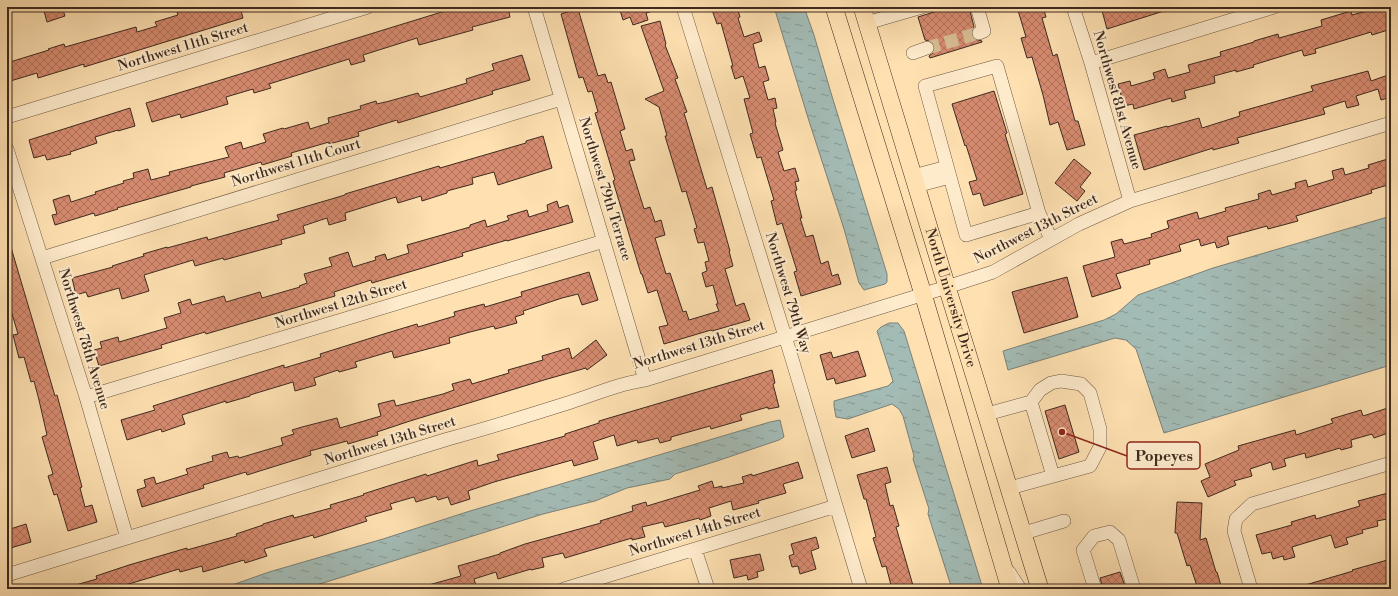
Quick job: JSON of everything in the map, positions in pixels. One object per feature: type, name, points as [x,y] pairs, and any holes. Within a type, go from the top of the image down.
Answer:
[{"type":"main road","name":"North University Drive","points":[[834,7],[923,294],[1010,589]]},
{"type":"main road","name":"North University Drive","points":[[865,15],[1040,589]]},
{"type":"street","name":"Northwest 11th Street","points":[[7,118],[368,7]]},
{"type":"street","name":"Northwest 79th Terrace","points":[[534,7],[645,380]]},
{"type":"street","name":"Northwest 79th Way","points":[[682,7],[785,336],[861,589]]},
{"type":"street","points":[[865,15],[922,7]]},
{"type":"street","points":[[977,7],[984,31],[979,33]]},
{"type":"street","name":"Northwest 81st Avenue","points":[[1073,7],[1091,63],[1130,201]]},
{"type":"street","points":[[1091,63],[1274,7]]},
{"type":"street","points":[[913,53],[927,48]]},
{"type":"street","points":[[1039,213],[966,235],[925,86],[997,66],[1039,213],[1051,239]]},
{"type":"street","name":"Northwest 11th Court","points":[[42,258],[561,99]]},
{"type":"street","name":"Northwest 13th Street","points":[[7,575],[993,272],[1079,224],[1130,201],[1391,123]]},
{"type":"street","name":"Northwest 78th Avenue","points":[[7,149],[86,397],[127,538]]},
{"type":"street","points":[[915,181],[948,172]]},
{"type":"street","name":"Northwest 12th Street","points":[[86,397],[604,241]]},
{"type":"street","points":[[986,414],[1031,402],[1040,390],[1051,383],[1061,381],[1081,384],[1090,394],[1095,409],[1100,429],[1100,447],[1090,466],[1010,488]]},
{"type":"street","points":[[1031,402],[1053,476]]},
{"type":"street","points":[[1251,589],[1234,532],[1236,519],[1252,504],[1391,463]]},
{"type":"street","name":"Northwest 14th Street","points":[[564,589],[836,506]]},
{"type":"street","points":[[1024,533],[1064,521]]},
{"type":"street","points":[[1095,589],[1083,550],[1094,536],[1110,532],[1119,540],[1134,589]]},
{"type":"street","points":[[695,549],[708,589]]},
{"type":"street","name":"North University Drive","points":[[1000,556],[1020,589]]},
{"type":"water","points":[[774,7],[804,7],[814,35],[887,274],[887,282],[885,284],[864,290],[859,283],[844,229]]},
{"type":"water","points":[[1391,216],[1391,365],[1164,433],[1136,349],[1126,340],[1115,338],[1008,370],[1003,351],[1104,320],[1116,314],[1138,295],[1213,268]]},
{"type":"water","points":[[889,323],[898,323],[904,331],[983,589],[952,589],[928,514],[929,509],[913,459],[914,456],[903,416],[899,409],[892,404],[848,419],[836,417],[834,401],[888,386],[893,381],[877,331]]},
{"type":"water","points":[[780,420],[784,437],[779,440],[675,474],[670,479],[627,488],[595,501],[543,514],[304,589],[221,589],[269,572],[383,539],[470,511]]},
{"type":"building","points":[[43,7],[62,7],[65,16],[47,22]]},
{"type":"building","points":[[185,7],[209,7],[210,10],[222,7],[240,7],[243,18],[84,67],[84,64],[38,78],[37,73],[7,82],[7,69],[12,68],[10,62],[64,44],[65,47],[136,27],[137,32],[157,26],[155,22],[178,15],[176,9]]},
{"type":"building","points":[[458,7],[508,7],[510,17],[472,27],[473,30],[419,45],[417,38],[363,55],[365,61],[351,65],[349,59],[269,84],[271,88],[254,93],[253,89],[226,97],[228,104],[181,118],[180,114],[152,122],[146,103]]},
{"type":"building","points":[[619,7],[656,7],[656,10],[646,13],[648,20],[633,25],[630,17],[623,20]]},
{"type":"building","points":[[711,7],[737,7],[740,17],[738,18],[744,37],[759,32],[762,41],[753,44],[759,68],[765,66],[769,80],[763,82],[768,100],[775,98],[777,108],[773,109],[775,123],[783,150],[778,152],[784,171],[795,168],[799,181],[795,182],[797,190],[795,191],[802,218],[800,218],[806,237],[813,235],[821,264],[828,261],[832,276],[838,274],[841,284],[801,296],[794,272],[797,271],[782,223],[777,225],[771,201],[774,200],[761,157],[757,158],[750,134],[753,133],[744,99],[750,98],[743,76],[735,79],[731,66],[733,66],[721,23],[717,24]]},
{"type":"building","points":[[950,7],[969,7],[974,27],[971,31],[971,36],[982,42],[930,58],[929,56],[935,50],[935,46],[932,42],[925,40],[918,17]]},
{"type":"building","points":[[1017,7],[1043,7],[1046,17],[1042,18],[1053,56],[1057,54],[1075,121],[1078,121],[1085,145],[1067,150],[1058,122],[1050,125],[1032,57],[1027,58],[1021,38],[1026,37]]},
{"type":"building","points":[[1101,7],[1167,7],[1167,10],[1107,29]]},
{"type":"building","points":[[1381,7],[1391,7],[1391,29],[1372,35],[1371,32],[1315,49],[1316,53],[1304,56],[1302,50],[1253,65],[1254,67],[1214,76],[1215,83],[1184,91],[1186,98],[1172,102],[1171,98],[1134,109],[1133,104],[1124,106],[1118,84],[1130,81],[1131,86],[1155,79],[1153,73],[1165,69],[1168,78],[1190,72],[1188,65],[1221,56],[1220,52],[1278,34],[1279,38],[1322,26],[1321,20],[1351,11],[1352,15]]},
{"type":"building","points":[[578,9],[598,76],[605,74],[608,83],[611,82],[625,129],[620,131],[626,151],[632,149],[635,160],[629,161],[644,209],[650,207],[655,222],[661,220],[665,235],[655,238],[666,274],[670,273],[683,312],[686,311],[689,320],[719,311],[716,304],[718,304],[713,285],[706,287],[702,273],[707,271],[705,262],[709,261],[704,242],[698,243],[694,229],[697,228],[686,191],[682,192],[665,136],[667,136],[659,107],[645,99],[664,91],[641,26],[660,21],[665,45],[678,78],[675,79],[687,112],[684,113],[707,189],[712,187],[730,251],[733,266],[725,269],[736,306],[744,303],[750,320],[664,344],[659,327],[668,325],[657,290],[648,293],[641,274],[613,181],[615,180],[595,113],[598,112],[592,91],[588,92],[583,77],[579,78],[561,14]]},
{"type":"building","points":[[522,55],[530,80],[492,91],[493,94],[398,123],[397,120],[358,132],[359,136],[329,144],[329,142],[291,153],[292,156],[262,165],[261,162],[224,173],[225,177],[117,208],[118,209],[95,216],[94,213],[55,225],[52,215],[57,214],[53,200],[69,195],[71,202],[96,194],[95,192],[124,183],[123,181],[134,178],[133,173],[148,169],[151,180],[170,175],[169,172],[229,157],[225,147],[241,142],[243,149],[266,142],[263,134],[283,128],[284,129],[308,122],[310,129],[329,123],[328,118],[361,109],[360,106],[376,101],[377,104],[418,93],[420,97],[467,83],[466,79],[494,70],[492,64]]},
{"type":"building","points":[[1368,71],[1371,81],[1391,74],[1391,97],[1381,100],[1378,89],[1356,96],[1359,105],[1347,108],[1345,101],[1323,108],[1325,114],[1237,138],[1239,143],[1213,150],[1213,148],[1144,170],[1134,135],[1199,118],[1202,128],[1240,116],[1239,112],[1313,91],[1311,86]]},
{"type":"building","points":[[994,91],[1023,194],[984,206],[980,193],[973,195],[969,182],[977,180],[952,104]]},
{"type":"building","points":[[130,108],[135,126],[95,137],[97,143],[70,152],[71,154],[47,160],[45,155],[34,158],[29,140]]},
{"type":"building","points":[[543,136],[552,168],[498,185],[494,172],[472,178],[473,184],[447,191],[447,193],[422,201],[421,196],[398,203],[396,197],[345,213],[346,220],[329,225],[327,218],[303,226],[305,233],[281,240],[282,244],[224,260],[223,258],[195,266],[193,260],[144,275],[149,291],[122,299],[119,288],[88,297],[86,292],[76,295],[72,278],[113,267],[112,266],[144,256],[143,254],[167,247],[207,237],[208,240],[279,220],[277,215],[439,166],[440,168],[526,143],[526,141]]},
{"type":"building","points":[[1391,158],[1391,184],[1371,190],[1372,193],[1296,216],[1298,221],[1268,229],[1267,226],[1227,237],[1229,244],[1217,248],[1215,242],[1201,246],[1199,239],[1179,245],[1181,251],[1149,260],[1150,264],[1116,274],[1121,288],[1092,297],[1083,266],[1115,257],[1111,242],[1122,239],[1124,244],[1152,237],[1151,234],[1169,228],[1167,221],[1197,212],[1199,219],[1226,211],[1225,208],[1259,199],[1258,194],[1270,190],[1272,195],[1296,188],[1295,183],[1306,180],[1308,187],[1334,179],[1332,171],[1343,168],[1345,175],[1369,168],[1368,165]]},
{"type":"building","points":[[1074,159],[1091,173],[1080,187],[1085,191],[1077,201],[1055,183]]},
{"type":"building","points":[[557,201],[559,208],[568,205],[573,222],[462,253],[463,256],[372,283],[371,280],[334,292],[335,296],[206,334],[205,332],[161,345],[162,348],[99,366],[94,350],[102,348],[100,342],[118,337],[119,342],[167,328],[164,318],[181,313],[178,303],[190,299],[192,305],[224,296],[226,302],[260,292],[262,298],[300,287],[299,286],[307,283],[304,274],[332,266],[329,258],[348,252],[353,267],[376,260],[375,257],[385,254],[387,260],[409,253],[407,245],[470,227],[470,225],[485,220],[487,227],[509,220],[507,216],[527,210],[529,217],[548,211],[547,205]]},
{"type":"building","points":[[10,244],[55,396],[57,395],[82,487],[80,488],[85,507],[92,505],[97,522],[68,531],[57,494],[54,495],[48,476],[53,474],[42,437],[47,435],[34,381],[31,382],[24,357],[19,358],[13,335],[18,334],[7,297],[7,245]]},
{"type":"building","points":[[589,272],[598,300],[582,305],[578,294],[562,298],[523,311],[524,314],[515,317],[517,323],[495,329],[494,326],[470,332],[449,338],[450,343],[394,358],[392,351],[355,362],[357,367],[339,372],[338,370],[314,378],[316,385],[295,391],[293,382],[226,403],[226,401],[182,415],[185,424],[162,432],[161,429],[127,440],[121,420],[155,410],[153,406],[284,365],[284,368],[321,357],[320,354],[417,324],[418,327],[455,316],[454,312],[484,304],[485,307],[522,296],[521,292]]},
{"type":"building","points":[[1067,277],[1078,317],[1024,333],[1012,292]]},
{"type":"building","points":[[596,340],[607,355],[587,370],[586,368],[544,380],[410,421],[377,432],[378,435],[348,444],[347,441],[310,451],[311,455],[247,475],[246,472],[203,485],[204,488],[142,507],[137,490],[146,487],[144,480],[154,477],[156,484],[188,474],[186,469],[213,461],[212,456],[227,452],[229,458],[238,456],[239,458],[283,445],[281,438],[294,434],[292,430],[302,427],[337,418],[340,428],[381,416],[378,404],[394,400],[396,406],[443,394],[454,390],[452,384],[470,379],[472,384],[509,373],[508,370],[543,360],[542,356],[569,348],[572,359]]},
{"type":"building","points":[[858,351],[866,376],[836,384],[834,378],[827,380],[820,355],[831,352],[833,358]]},
{"type":"building","points":[[772,370],[775,383],[773,384],[779,407],[768,409],[768,407],[740,415],[742,420],[711,429],[710,426],[671,437],[671,440],[660,443],[658,438],[638,443],[637,440],[617,446],[614,435],[593,442],[598,459],[574,466],[572,460],[494,482],[468,491],[470,499],[451,505],[448,497],[438,500],[436,496],[416,502],[414,497],[390,504],[392,509],[365,517],[367,521],[314,538],[313,535],[264,549],[267,556],[245,563],[244,560],[203,572],[202,566],[180,572],[179,569],[122,586],[123,589],[72,589],[72,586],[97,579],[96,576],[129,565],[187,548],[187,550],[237,536],[236,534],[293,515],[294,518],[331,508],[330,505],[426,474],[427,476],[477,460],[478,466],[499,460],[497,455],[565,436],[565,434],[599,423],[599,421]]},
{"type":"building","points":[[1065,405],[1079,452],[1059,459],[1045,411]]},
{"type":"building","points":[[1391,407],[1391,432],[1374,438],[1372,434],[1351,440],[1352,447],[1341,450],[1340,448],[1306,458],[1305,453],[1284,459],[1286,466],[1273,470],[1271,462],[1250,469],[1252,476],[1234,481],[1236,485],[1208,497],[1201,481],[1210,477],[1205,464],[1239,450],[1238,446],[1295,430],[1296,435],[1333,423],[1331,419],[1361,410],[1363,416]]},
{"type":"building","points":[[868,428],[875,451],[852,458],[845,436]]},
{"type":"building","points":[[798,462],[803,478],[783,484],[786,493],[758,501],[759,503],[733,510],[731,501],[709,508],[711,516],[700,520],[699,518],[665,527],[663,522],[642,527],[645,537],[632,540],[632,538],[565,558],[563,553],[542,558],[544,567],[531,569],[498,579],[496,572],[474,579],[477,589],[426,589],[425,586],[461,576],[458,566],[500,554],[525,544],[601,523],[600,521],[633,511],[632,506],[646,502],[647,506],[700,490],[698,486],[712,481],[714,488],[722,486],[722,488],[744,483],[742,477],[752,474],[752,476]]},
{"type":"building","points":[[887,467],[891,482],[885,484],[890,506],[893,505],[899,526],[896,527],[914,589],[892,589],[886,566],[882,567],[873,538],[876,537],[866,499],[864,499],[857,475]]},
{"type":"building","points":[[1388,493],[1391,510],[1386,512],[1387,519],[1377,521],[1378,526],[1362,530],[1363,533],[1346,538],[1348,544],[1335,548],[1331,535],[1292,547],[1295,557],[1284,560],[1283,556],[1273,559],[1271,552],[1262,554],[1256,535],[1292,525],[1291,522],[1315,515],[1316,519],[1360,506],[1358,501]]},
{"type":"building","points":[[1177,502],[1202,503],[1200,540],[1206,538],[1222,589],[1198,589],[1190,565],[1187,566],[1177,533],[1175,533]]},
{"type":"building","points":[[26,524],[31,542],[7,549],[7,530]]},
{"type":"building","points":[[816,537],[819,548],[811,551],[816,569],[800,574],[798,566],[792,567],[789,556],[794,554],[791,544]]},
{"type":"building","points":[[760,554],[764,570],[757,572],[758,577],[748,580],[747,575],[734,578],[730,560]]},
{"type":"building","points":[[1391,559],[1391,587],[1385,589],[1302,589],[1302,586]]},
{"type":"building","points":[[1120,572],[1126,589],[1103,589],[1100,578]]},
{"type":"tunnel","points":[[927,48],[979,33]]},
{"type":"place","name":"Popeyes","points":[[1062,432]]}]
